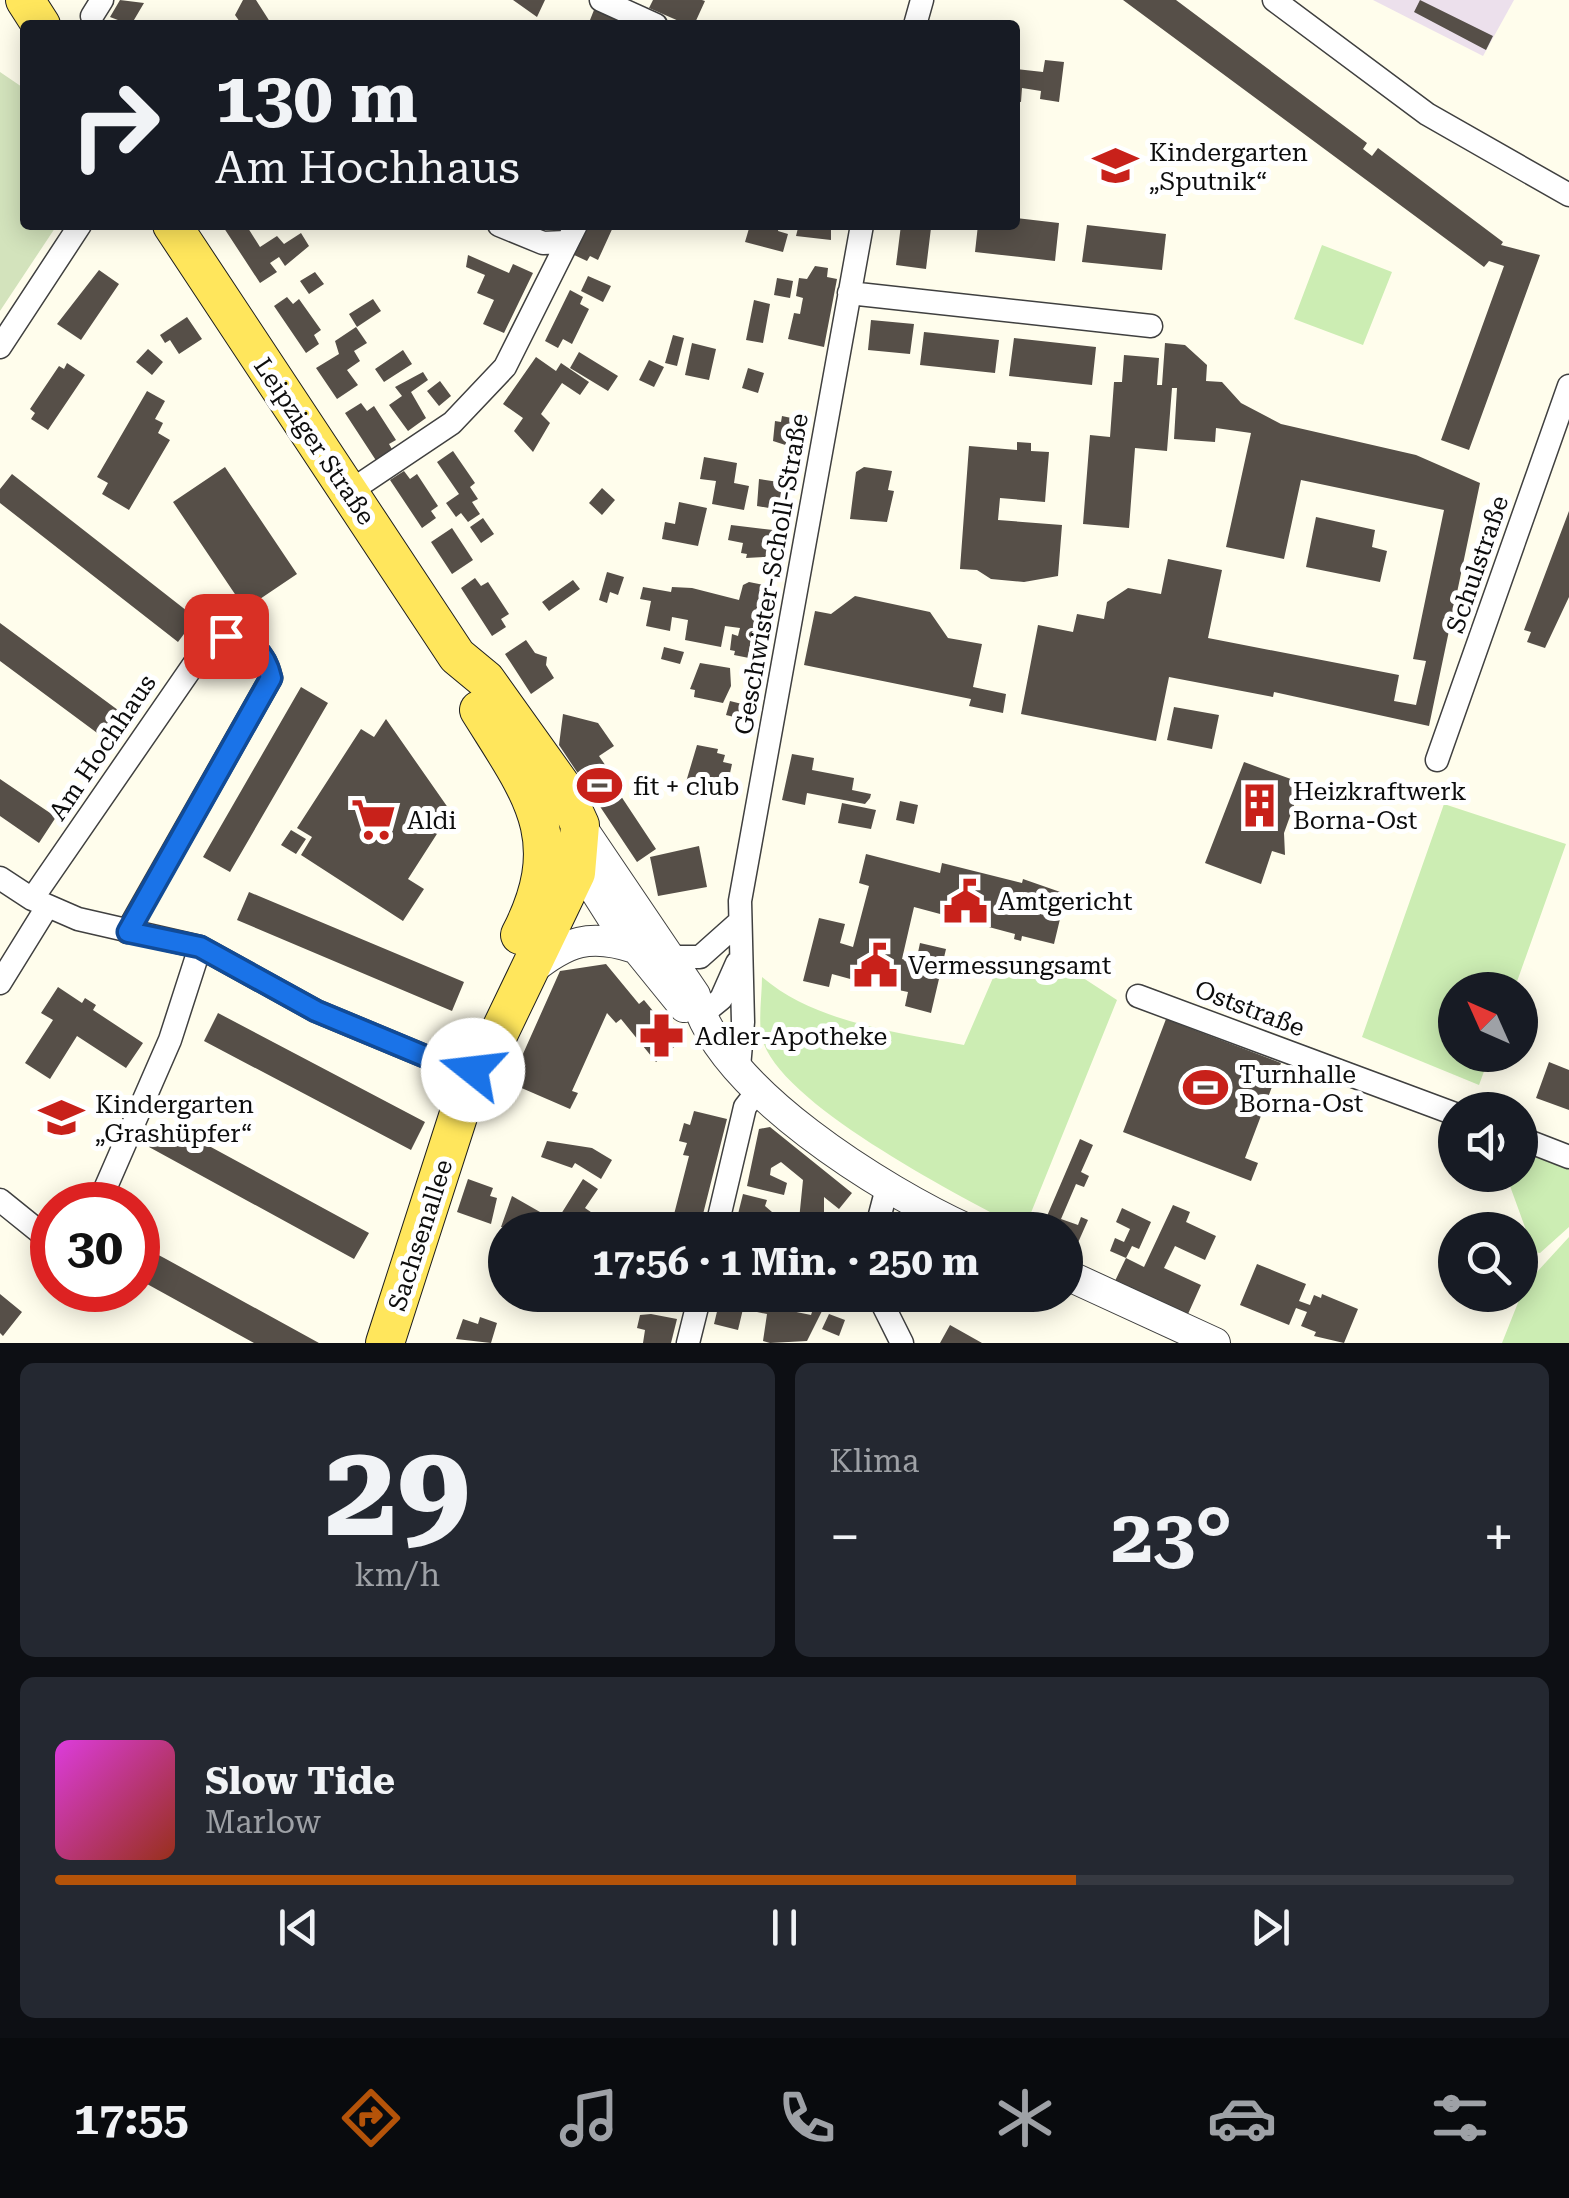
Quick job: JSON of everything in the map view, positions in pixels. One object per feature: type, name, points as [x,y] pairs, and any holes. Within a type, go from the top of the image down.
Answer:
[{"type":"main road","name":"Leipziger Straße","points":[[175,230],[457,656],[468,692],[537,805]]},
{"type":"main road","name":"Leipziger Straße","points":[[457,656],[486,680],[562,788],[580,826]]},
{"type":"main road","name":"Sachsenallee","points":[[385,1343],[473,1070],[476,1032],[533,910],[542,851],[537,805]]},
{"type":"main road","name":"Sachsenallee","points":[[473,1070],[488,1056],[524,975],[587,872],[580,826]]},
{"type":"street","points":[[601,0],[645,20]]},
{"type":"street","points":[[1274,0],[1427,114],[1569,195]]},
{"type":"street","points":[[0,347],[77,230]]},
{"type":"street","points":[[512,230],[544,242],[571,233]]},
{"type":"street","name":"Geschwister-Scholl-Straße","points":[[749,1077],[737,924],[861,230]]},
{"type":"street","points":[[348,492],[452,423],[505,367],[523,338],[571,233]]},
{"type":"street","points":[[850,293],[1151,326]]},
{"type":"street","name":"Schulstraße","points":[[1437,760],[1569,386]]},
{"type":"street","name":"Am Hochhaus","points":[[0,983],[40,903],[212,638],[239,638],[261,653],[271,678],[128,932]]},
{"type":"street","name":"Leipziger Straße","points":[[537,805],[587,872],[635,948],[680,1005],[700,1016],[749,1077],[826,1146],[886,1188],[933,1212]]},
{"type":"street","points":[[533,910],[548,890],[587,872]]},
{"type":"street","name":"Leipziger Straße","points":[[587,872],[670,958],[695,995],[700,1016]]},
{"type":"street","points":[[0,878],[40,903],[128,932],[200,947],[316,1011],[429,1058],[473,1070]]},
{"type":"street","points":[[670,958],[700,957],[737,924]]},
{"type":"street","points":[[524,975],[574,940],[606,939],[635,948]]},
{"type":"street","points":[[108,1182],[170,1040],[200,947]]},
{"type":"street","points":[[700,1016],[720,999],[739,959]]},
{"type":"street","name":"Oststraße","points":[[1138,996],[1438,1108]]},
{"type":"street","points":[[720,1212],[746,1107],[749,1077]]},
{"type":"street","points":[[1538,1145],[1569,1157]]},
{"type":"street","points":[[880,1212],[886,1188]]},
{"type":"street","points":[[0,1200],[30,1224]]},
{"type":"street","points":[[1083,1282],[1214,1343]]},
{"type":"street","points":[[688,1343],[696,1312]]},
{"type":"street","points":[[886,1312],[902,1343]]},
{"type":"shaded area","points":[[1373,0],[1514,0],[1483,56]]},
{"type":"green space","points":[[0,72],[20,86],[20,230],[54,230],[0,311]]},
{"type":"green space","points":[[1322,245],[1392,272],[1363,345],[1294,319]]},
{"type":"green space","points":[[1444,804],[1566,844],[1520,972],[1438,972],[1438,1068],[1362,1037]]},
{"type":"green space","points":[[1002,957],[1074,972],[1117,1000],[1031,1212],[991,1212],[876,1147],[801,1091],[775,1064],[762,1038],[762,977],[783,993],[832,1015],[884,1030],[964,1045]]},
{"type":"green space","points":[[1447,1072],[1484,1072],[1479,1085]]},
{"type":"green space","points":[[1546,1152],[1569,1161],[1569,1227],[1540,1253],[1538,1212],[1519,1212],[1512,1192],[1538,1192],[1538,1157]]},
{"type":"green space","points":[[1569,1237],[1569,1343],[1502,1343],[1514,1312],[1538,1312],[1538,1271]]},
{"type":"building","points":[[120,0],[144,3],[134,20],[110,17]]},
{"type":"building","points":[[243,0],[256,0],[269,20],[238,20],[235,15]]},
{"type":"building","points":[[513,0],[545,0],[537,17]]},
{"type":"building","points":[[653,0],[705,1],[696,20],[677,20],[649,8]]},
{"type":"building","points":[[1123,0],[1176,0],[1367,143],[1363,149],[1372,156],[1378,148],[1503,242],[1501,245],[1540,255],[1469,450],[1441,440],[1504,266],[1489,261],[1484,267]]},
{"type":"building","points":[[1420,0],[1493,36],[1486,50],[1414,12]]},
{"type":"building","points":[[594,10],[618,20],[590,20]]},
{"type":"building","points":[[1045,60],[1064,62],[1059,102],[1040,99],[1041,91],[1022,88],[1020,102],[1020,70],[1043,72]]},
{"type":"building","points":[[1020,219],[1059,223],[1055,261],[975,252],[977,230],[1020,230]]},
{"type":"building","points":[[1087,225],[1166,234],[1162,270],[1082,262]]},
{"type":"building","points":[[225,230],[249,230],[260,247],[277,236],[284,244],[301,233],[309,246],[285,266],[279,257],[270,263],[277,272],[260,283]]},
{"type":"building","points":[[583,230],[612,230],[598,260],[590,256],[587,261],[572,254]]},
{"type":"building","points":[[749,230],[788,234],[783,252],[745,242]]},
{"type":"building","points":[[798,230],[831,230],[831,240],[796,236]]},
{"type":"building","points":[[900,230],[931,230],[926,269],[896,265]]},
{"type":"building","points":[[468,255],[509,273],[513,264],[533,273],[504,333],[483,324],[494,300],[477,293],[485,275],[466,267]]},
{"type":"building","points":[[815,266],[828,268],[827,277],[837,279],[824,347],[788,339],[794,313],[800,314],[803,298],[796,296],[799,278],[807,279]]},
{"type":"building","points":[[99,270],[119,284],[81,340],[57,324]]},
{"type":"building","points":[[315,272],[324,284],[309,294],[300,281]]},
{"type":"building","points":[[588,276],[611,286],[603,302],[581,291]]},
{"type":"building","points":[[777,278],[793,281],[790,298],[774,295]]},
{"type":"building","points":[[570,290],[583,297],[580,304],[589,309],[572,344],[563,339],[558,348],[545,341]]},
{"type":"building","points":[[287,297],[293,304],[299,299],[321,330],[314,335],[319,344],[306,353],[274,306]]},
{"type":"building","points":[[373,299],[381,311],[357,327],[349,314]]},
{"type":"building","points":[[754,300],[770,304],[763,343],[746,340]]},
{"type":"building","points":[[187,317],[202,339],[179,354],[170,340],[165,343],[160,335]]},
{"type":"building","points":[[871,320],[914,324],[910,354],[868,350]]},
{"type":"building","points":[[356,327],[367,343],[354,351],[360,361],[347,370],[358,385],[337,399],[316,368],[339,354],[335,341]]},
{"type":"building","points":[[924,332],[999,340],[995,373],[920,365]]},
{"type":"building","points":[[673,335],[684,338],[677,366],[665,363]]},
{"type":"building","points":[[1014,338],[1096,347],[1092,385],[1009,376]]},
{"type":"building","points":[[692,343],[716,349],[709,380],[685,375]]},
{"type":"building","points":[[1165,343],[1185,345],[1207,365],[1206,381],[1222,382],[1241,403],[1281,424],[1416,455],[1480,483],[1429,726],[1274,692],[1273,697],[1169,677],[1156,741],[1021,714],[1038,625],[1073,632],[1077,614],[1104,619],[1107,602],[1128,588],[1161,594],[1168,559],[1222,570],[1208,638],[1399,675],[1394,701],[1416,705],[1426,661],[1413,659],[1444,510],[1301,480],[1284,559],[1226,547],[1251,433],[1216,428],[1215,442],[1174,439],[1177,388],[1172,388],[1167,451],[1135,448],[1129,528],[1083,524],[1090,435],[1110,437],[1114,382],[1122,382],[1124,355],[1159,358],[1157,385],[1162,385]]},
{"type":"building","points":[[148,349],[163,362],[152,375],[136,362]]},
{"type":"building","points":[[403,350],[412,364],[384,382],[375,369]]},
{"type":"building","points":[[579,352],[618,376],[608,391],[570,368]]},
{"type":"building","points":[[536,357],[556,371],[561,363],[589,382],[580,395],[562,383],[541,414],[550,423],[533,452],[514,431],[523,418],[503,404]]},
{"type":"building","points":[[649,360],[664,367],[654,387],[639,380]]},
{"type":"building","points":[[67,363],[85,375],[48,430],[31,419],[35,413],[30,409],[59,366],[64,369]]},
{"type":"building","points":[[748,368],[764,373],[758,393],[742,388]]},
{"type":"building","points":[[423,372],[428,380],[411,392],[426,418],[408,431],[389,405],[402,396],[395,387]]},
{"type":"building","points":[[440,381],[451,396],[439,406],[427,391]]},
{"type":"building","points":[[147,391],[165,401],[155,419],[163,423],[158,433],[170,440],[129,510],[102,494],[108,483],[97,477]]},
{"type":"building","points":[[361,403],[367,411],[374,406],[396,440],[389,444],[393,451],[377,462],[345,413]]},
{"type":"building","points":[[782,416],[810,422],[804,451],[773,441],[775,421],[781,422]]},
{"type":"building","points":[[1017,442],[1031,443],[1031,451],[1049,452],[1045,502],[1000,498],[998,520],[1062,525],[1058,576],[1024,582],[991,579],[977,570],[960,569],[969,446],[1017,450]]},
{"type":"building","points":[[453,451],[475,483],[470,487],[478,499],[472,502],[480,514],[468,522],[461,513],[456,517],[446,503],[459,494],[437,462]]},
{"type":"building","points":[[704,457],[737,463],[734,483],[749,486],[744,510],[712,504],[716,481],[700,479]]},
{"type":"building","points":[[225,467],[297,574],[245,609],[173,502]]},
{"type":"building","points":[[864,467],[892,471],[888,490],[894,491],[887,522],[850,519],[856,472]]},
{"type":"building","points":[[404,471],[410,479],[417,474],[438,506],[431,511],[436,518],[422,528],[390,480]]},
{"type":"building","points":[[12,474],[196,618],[178,642],[0,503],[0,489]]},
{"type":"building","points":[[759,479],[785,483],[780,510],[757,506]]},
{"type":"building","points":[[602,488],[615,500],[602,515],[589,503]]},
{"type":"building","points":[[679,502],[707,508],[698,546],[662,539],[665,522],[675,524]]},
{"type":"building","points":[[1569,511],[1569,597],[1545,648],[1527,642],[1531,632],[1524,630]]},
{"type":"building","points":[[1316,517],[1375,530],[1372,547],[1387,551],[1380,582],[1306,567]]},
{"type":"building","points":[[483,518],[494,534],[481,543],[470,527]]},
{"type":"building","points":[[731,525],[773,530],[774,546],[765,557],[746,558],[747,554],[741,553],[743,543],[728,540]]},
{"type":"building","points":[[452,528],[473,560],[452,574],[431,542]]},
{"type":"building","points":[[607,572],[624,577],[618,595],[610,592],[607,603],[599,600]]},
{"type":"building","points":[[475,578],[481,586],[488,582],[509,614],[501,619],[506,627],[492,636],[461,588]]},
{"type":"building","points":[[573,580],[580,589],[549,611],[542,602]]},
{"type":"building","points":[[749,582],[779,588],[764,661],[734,655],[735,651],[730,650],[732,634],[738,636],[740,628],[725,626],[721,647],[685,640],[688,620],[672,617],[670,631],[646,626],[651,601],[640,599],[643,587],[671,592],[672,587],[692,588],[739,600],[743,585]]},
{"type":"building","points":[[855,596],[930,612],[948,638],[982,644],[973,687],[1006,694],[1003,713],[969,706],[971,699],[804,665],[815,611],[831,614]]},
{"type":"building","points":[[0,623],[126,716],[108,741],[0,661]]},
{"type":"building","points":[[526,640],[535,653],[547,657],[546,665],[554,678],[531,694],[505,654]]},
{"type":"building","points":[[664,647],[684,652],[680,664],[661,659]]},
{"type":"building","points":[[700,663],[730,668],[731,686],[723,703],[694,697],[695,690],[690,689]]},
{"type":"building","points":[[301,687],[328,703],[230,872],[203,857]]},
{"type":"building","points":[[730,701],[750,706],[746,720],[726,715]]},
{"type":"building","points":[[1174,707],[1219,715],[1212,749],[1167,740]]},
{"type":"building","points":[[563,714],[598,723],[614,746],[599,756],[610,772],[607,775],[656,849],[637,862],[559,745]]},
{"type":"building","name":"Aldi","points":[[386,719],[451,812],[408,879],[424,889],[403,921],[301,855],[312,837],[297,828],[361,729],[374,737]]},
{"type":"building","points":[[697,745],[718,749],[717,753],[725,755],[723,762],[732,764],[727,787],[708,783],[700,791],[686,782]]},
{"type":"building","points":[[792,754],[814,758],[812,770],[854,778],[852,790],[871,794],[870,798],[865,804],[807,793],[805,805],[782,800]]},
{"type":"building","name":"Heizkraftwerk Borna-Ost","points":[[1244,762],[1302,783],[1284,833],[1285,855],[1272,851],[1261,884],[1205,863]]},
{"type":"building","points":[[0,779],[56,817],[39,843],[0,816]]},
{"type":"building","points":[[900,801],[918,805],[914,824],[896,820]]},
{"type":"building","points":[[842,803],[876,810],[871,829],[838,823]]},
{"type":"building","points":[[291,830],[306,839],[296,854],[281,845]]},
{"type":"building","points":[[699,846],[707,887],[658,896],[650,857]]},
{"type":"building","name":"Amtgericht","points":[[866,854],[940,873],[942,863],[1022,883],[1023,879],[1066,894],[1054,944],[1022,936],[1021,941],[1014,939],[1015,934],[914,907],[902,959],[916,962],[920,943],[946,949],[931,1013],[905,1006],[908,992],[875,985],[869,989],[865,983],[832,974],[829,987],[803,981],[819,918],[845,924],[840,943],[853,947],[869,886],[859,883]]},
{"type":"building","points":[[249,892],[464,982],[452,1011],[237,920]]},
{"type":"building","points":[[606,964],[639,1004],[644,1000],[662,1022],[667,1018],[678,1031],[672,1035],[679,1043],[656,1062],[621,1019],[616,1023],[607,1013],[572,1091],[578,1093],[570,1109],[510,1083],[560,971]]},
{"type":"building","points":[[58,987],[82,1003],[85,998],[96,1005],[93,1010],[143,1043],[126,1068],[77,1036],[50,1079],[25,1063],[53,1020],[41,1013]]},
{"type":"building","points":[[218,1013],[425,1122],[411,1150],[204,1041]]},
{"type":"building","name":"Turnhalle Borna-Ost","points":[[1166,1019],[1281,1063],[1245,1158],[1258,1163],[1251,1181],[1123,1132]]},
{"type":"building","points":[[1549,1062],[1569,1070],[1569,1110],[1538,1099]]},
{"type":"building","points":[[694,1111],[727,1119],[704,1212],[675,1212],[689,1156],[683,1155],[687,1143],[679,1141],[684,1123],[690,1125]]},
{"type":"building","points":[[163,1121],[369,1233],[354,1259],[149,1147]]},
{"type":"building","points":[[770,1127],[852,1193],[839,1209],[824,1197],[824,1212],[800,1212],[803,1180],[781,1162],[771,1168],[770,1175],[787,1183],[784,1195],[747,1186],[759,1129]]},
{"type":"building","points":[[1080,1139],[1093,1145],[1081,1172],[1089,1176],[1084,1187],[1076,1184],[1064,1212],[1049,1212]]},
{"type":"building","points":[[547,1141],[592,1148],[612,1160],[601,1179],[575,1163],[572,1168],[541,1157]]},
{"type":"building","points":[[468,1179],[493,1188],[490,1196],[497,1198],[494,1212],[488,1212],[488,1223],[457,1212]]},
{"type":"building","points":[[583,1179],[598,1189],[585,1208],[591,1212],[562,1212]]},
{"type":"building","points":[[743,1194],[767,1200],[765,1206],[772,1212],[738,1212]]},
{"type":"building","points":[[512,1196],[540,1212],[506,1212]]},
{"type":"building","points":[[1173,1205],[1190,1212],[1186,1222],[1216,1236],[1205,1260],[1175,1246],[1164,1268],[1201,1285],[1188,1314],[1115,1281],[1126,1258],[1144,1267]]},
{"type":"building","points":[[1122,1208],[1151,1222],[1139,1249],[1132,1246],[1126,1258],[1110,1251],[1115,1238],[1124,1242],[1130,1229],[1116,1222]]},
{"type":"building","points":[[160,1256],[319,1343],[254,1343],[160,1291]]},
{"type":"building","points":[[1257,1264],[1306,1284],[1299,1301],[1310,1305],[1314,1295],[1321,1298],[1322,1294],[1358,1309],[1344,1343],[1314,1336],[1316,1332],[1301,1326],[1307,1312],[1296,1308],[1289,1325],[1240,1305]]},
{"type":"building","points":[[0,1294],[22,1312],[3,1336],[0,1333]]},
{"type":"building","points":[[717,1312],[742,1312],[738,1330],[714,1324]]},
{"type":"building","points":[[757,1312],[822,1312],[807,1341],[770,1343],[763,1341],[767,1314]]},
{"type":"building","points":[[829,1314],[845,1320],[839,1336],[822,1329]]},
{"type":"building","points":[[640,1315],[677,1319],[671,1343],[643,1343],[645,1330],[637,1328]]},
{"type":"building","points":[[480,1317],[497,1323],[491,1343],[456,1339],[463,1319],[478,1324]]},
{"type":"building","points":[[950,1325],[982,1343],[940,1343]]},
{"type":"place","name":"Kindergarten „Sputnik“","points":[[1116,166]]},
{"type":"place","name":"fit + club","points":[[600,786]]},
{"type":"place","name":"Heizkraftwerk Borna-Ost","points":[[1260,805]]},
{"type":"place","name":"Aldi","points":[[374,820]]},
{"type":"place","name":"Amtgericht","points":[[965,901]]},
{"type":"place","name":"Vermessungsamt","points":[[875,965]]},
{"type":"place","name":"Adler-Apotheke","points":[[662,1036]]},
{"type":"place","name":"Turnhalle Borna-Ost","points":[[1206,1088]]},
{"type":"place","name":"Kindergarten „Grashüpfer“","points":[[62,1118]]},
{"type":"route","points":[[226,636],[239,638],[261,653],[271,678],[128,932],[200,947],[316,1011],[429,1058],[473,1070]]}]
